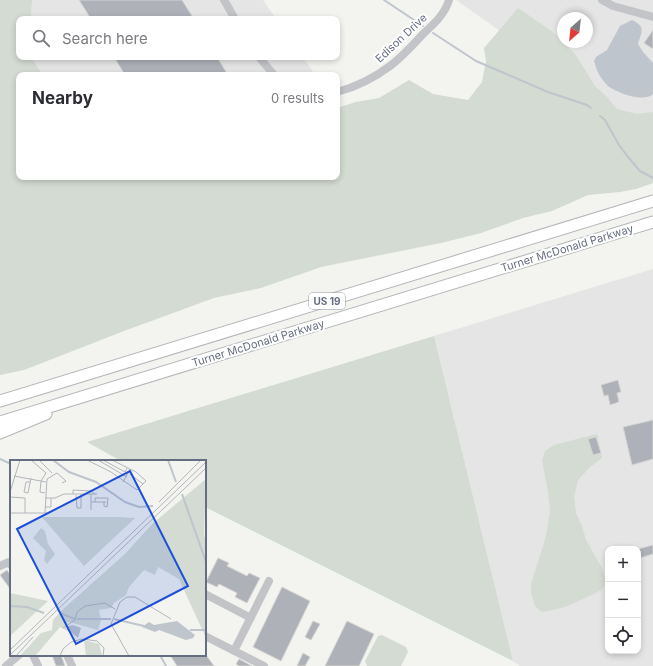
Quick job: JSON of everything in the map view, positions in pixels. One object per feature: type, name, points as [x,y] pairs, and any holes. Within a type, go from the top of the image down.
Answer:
[{"type":"highway","points":[[630,208],[653,198]]},
{"type":"highway","name":"Turner McDonald Parkway","points":[[0,401],[653,201]]},
{"type":"highway","name":"Turner McDonald Parkway","points":[[0,422],[653,222]]},
{"type":"highway","points":[[0,433],[83,397]]},
{"type":"street","points":[[224,0],[233,16]]},
{"type":"street","name":"Edison Drive","points":[[340,91],[350,88],[376,75],[390,66],[437,21],[447,7],[449,0]]},
{"type":"street","points":[[602,0],[613,6],[653,17]]},
{"type":"street","points":[[262,60],[272,72]]},
{"type":"street","points":[[0,566],[9,562],[10,564]]},
{"type":"street","points":[[234,651],[269,581]]},
{"type":"street","points":[[206,595],[251,618]]},
{"type":"street","points":[[206,637],[264,666]]},
{"type":"street","points":[[6,666],[18,656]]},
{"type":"street","points":[[33,656],[38,666]]},
{"type":"street","points":[[67,656],[72,666]]},
{"type":"shaded area","points":[[0,0],[32,0],[31,16],[16,16],[16,60],[33,60],[41,72],[16,72],[16,180],[340,180],[340,107],[356,102],[379,98],[409,80],[433,94],[468,100],[482,82],[486,61],[484,48],[518,8],[557,36],[557,48],[569,48],[575,54],[595,86],[617,109],[637,114],[653,112],[653,183],[636,189],[620,192],[588,195],[552,211],[523,218],[481,233],[441,243],[321,267],[261,288],[214,298],[24,370],[0,375]]},
{"type":"shaded area","points":[[32,0],[263,0],[274,16],[31,16]]},
{"type":"shaded area","points":[[456,0],[653,0],[653,139]]},
{"type":"shaded area","points":[[632,20],[641,27],[642,30],[638,44],[653,63],[653,94],[649,97],[643,98],[630,96],[608,86],[597,71],[594,61],[596,57],[607,50],[620,26]]},
{"type":"shaded area","points":[[33,60],[305,60],[313,72],[41,72]]},
{"type":"shaded area","points":[[653,269],[653,666],[520,666],[513,661],[434,336]]},
{"type":"shaded area","points":[[434,336],[513,661],[206,508],[206,460],[119,460],[87,442]]},
{"type":"shaded area","points":[[597,434],[602,458],[590,467],[578,480],[574,496],[576,513],[586,540],[602,568],[605,579],[604,586],[601,590],[594,594],[565,607],[543,612],[535,606],[531,593],[531,585],[545,540],[550,510],[542,460],[545,451],[554,445]]},
{"type":"shaded area","points":[[382,635],[406,647],[408,652],[401,666],[367,666],[365,661],[378,636]]},
{"type":"building","points":[[79,0],[182,0],[192,16],[89,16]]},
{"type":"building","points":[[653,30],[653,49],[644,43]]},
{"type":"building","points":[[116,60],[219,60],[226,72],[123,72]]},
{"type":"building","points":[[618,380],[621,392],[617,393],[619,402],[610,405],[608,395],[604,396],[601,385]]},
{"type":"building","points":[[653,420],[653,459],[632,465],[623,427]]},
{"type":"building","points":[[596,437],[601,453],[593,455],[588,439]]},
{"type":"building","points":[[653,545],[653,554],[641,558],[641,548]]},
{"type":"building","points":[[218,558],[229,563],[227,566],[247,576],[249,573],[260,578],[247,603],[235,597],[237,593],[219,584],[217,587],[206,582]]},
{"type":"building","points":[[7,570],[10,574],[10,589],[0,575]]},
{"type":"building","points":[[282,587],[310,601],[281,661],[253,647]]},
{"type":"building","points":[[313,621],[320,624],[311,640],[305,637]]},
{"type":"building","points":[[347,621],[374,634],[359,666],[325,666]]},
{"type":"building","points":[[303,653],[310,657],[305,666],[297,666]]},
{"type":"building","points":[[206,655],[214,666],[177,666],[171,656]]},
{"type":"building","points":[[52,656],[61,656],[65,666],[56,666]]},
{"type":"building","points":[[239,659],[252,666],[239,666],[236,664]]},
{"type":"waterway","points":[[384,0],[423,26]]},
{"type":"waterway","points":[[433,33],[476,61],[548,92],[587,105],[591,108]]},
{"type":"waterway","points":[[600,116],[605,120],[619,145],[628,157],[640,171],[653,178]]},
{"type":"waterway","points":[[0,459],[10,464]]},
{"type":"waterway","points":[[161,656],[166,666]]}]
